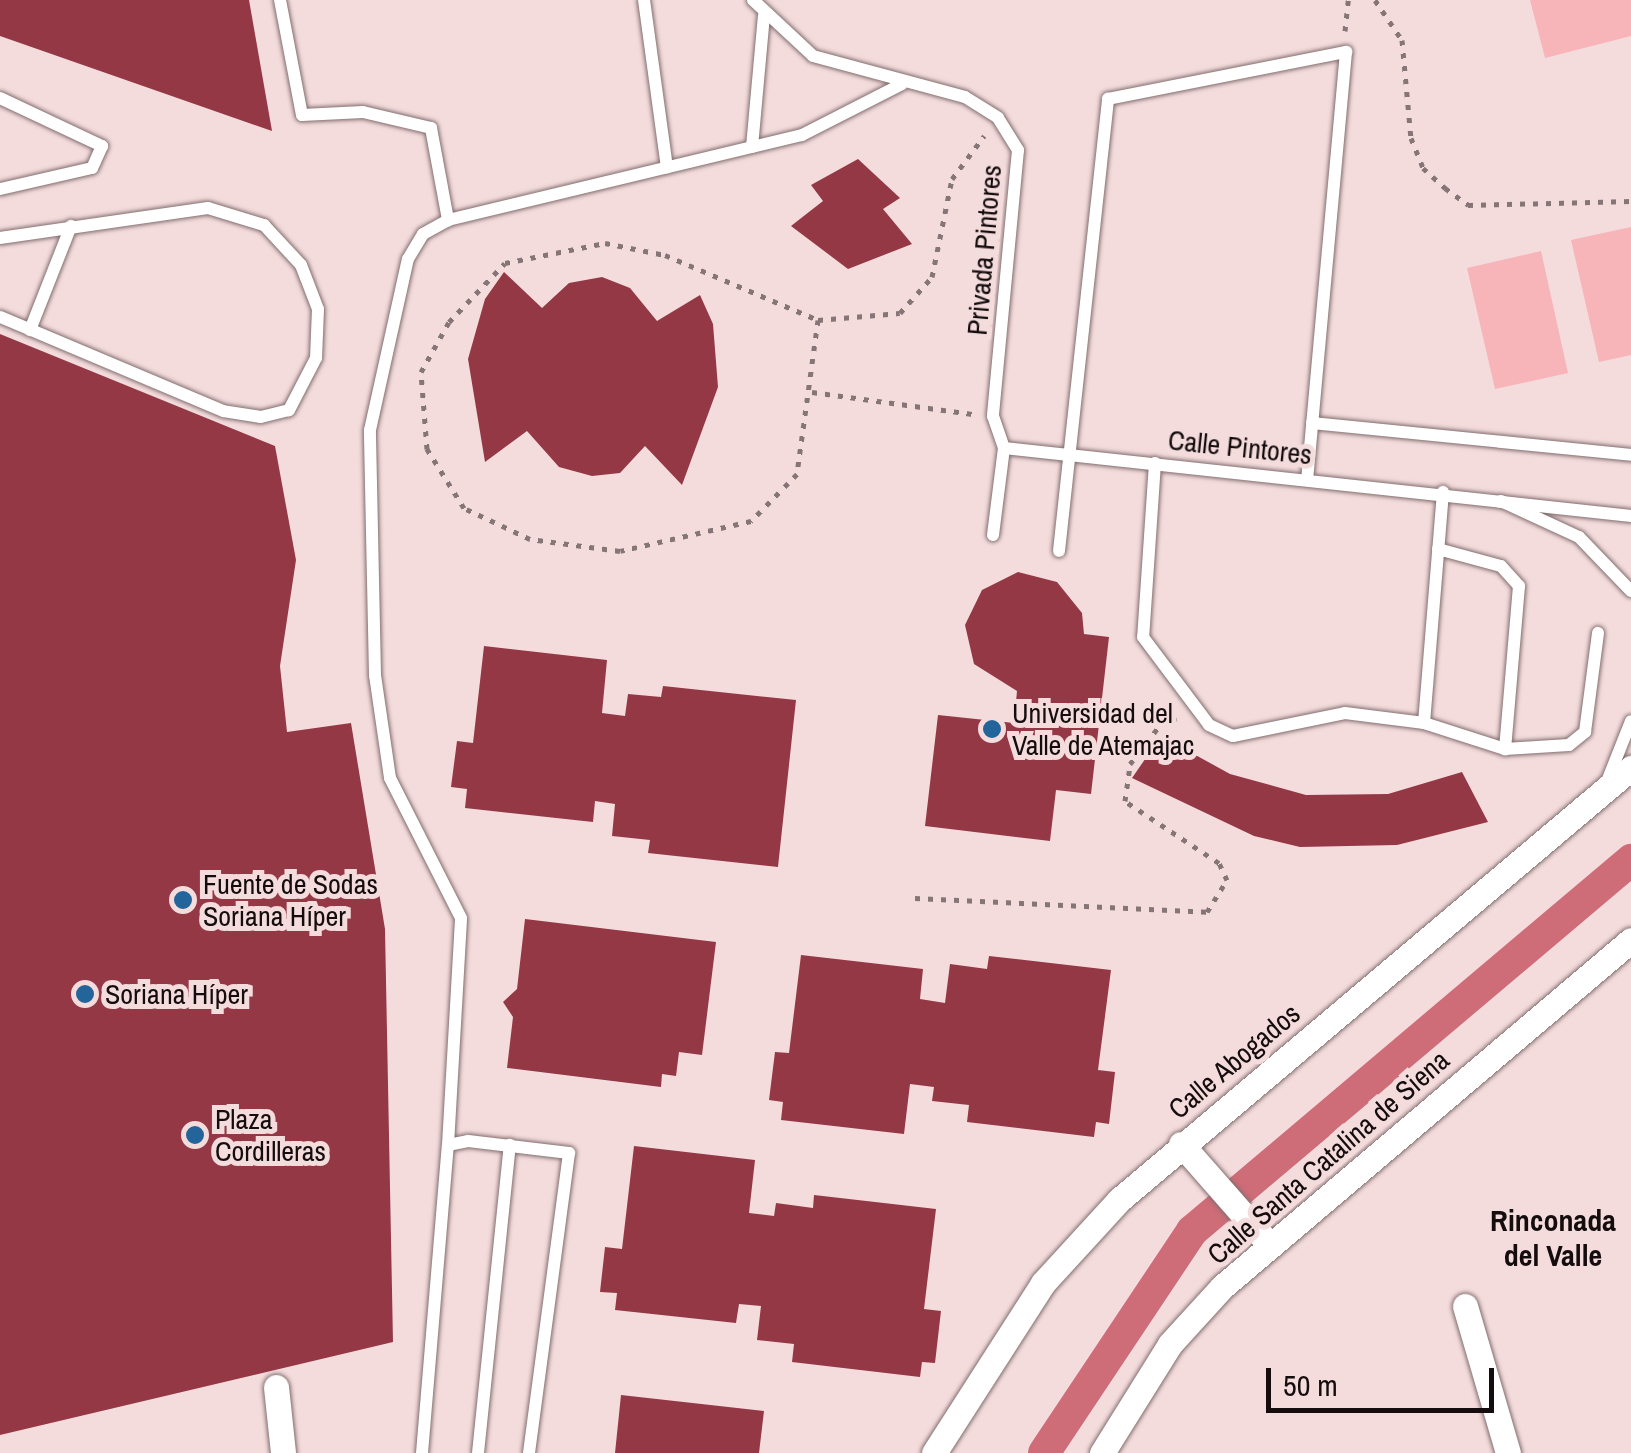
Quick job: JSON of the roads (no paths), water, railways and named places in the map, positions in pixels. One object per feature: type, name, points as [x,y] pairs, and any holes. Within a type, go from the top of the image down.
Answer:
[{"type":"street","name":"Calle Abogados","points":[[934,1453],[1043,1283],[1181,1144],[1631,768]]},
{"type":"street","name":"Calle Santa Catalina de Siena","points":[[1102,1453],[1170,1344],[1268,1243],[1631,940]]},
{"type":"street","points":[[1181,1144],[1268,1243]]},
{"type":"street","points":[[1464,1306],[1508,1453]]},
{"type":"street","points":[[276,1387],[283,1453]]},
{"type":"lane","points":[[280,0],[302,116],[363,112],[430,128],[448,220]]},
{"type":"lane","points":[[644,0],[667,167]]},
{"type":"lane","points":[[753,0],[764,16],[813,56],[902,84]]},
{"type":"lane","points":[[752,147],[764,16]]},
{"type":"lane","points":[[1059,551],[1108,100],[1346,52],[1308,478]]},
{"type":"lane","points":[[422,1453],[448,1146],[461,918],[390,778],[374,675],[370,430],[408,258],[422,234],[448,220],[802,135],[902,84]]},
{"type":"lane","name":"Privada Pintores","points":[[902,84],[965,97],[998,118],[1018,150],[993,416],[994,432],[1004,448]]},
{"type":"lane","points":[[0,98],[102,146],[92,168],[0,189]]},
{"type":"lane","points":[[0,238],[208,208],[264,225],[301,265],[318,309],[303,394],[290,410],[261,418],[223,411],[0,317]]},
{"type":"lane","points":[[30,330],[71,226]]},
{"type":"lane","points":[[1312,423],[1631,455]]},
{"type":"lane","points":[[993,535],[1004,448]]},
{"type":"lane","name":"Calle Pintores","points":[[1004,448],[1489,496],[1631,516]]},
{"type":"lane","points":[[1155,463],[1143,637],[1197,710],[1233,736],[1345,713],[1424,723],[1505,749],[1568,745],[1585,732],[1598,633]]},
{"type":"lane","points":[[1424,723],[1443,492]]},
{"type":"lane","name":"Calle Pintores","points":[[1489,496],[1579,537],[1631,591]]},
{"type":"lane","points":[[1438,549],[1501,566],[1520,586],[1505,749]]},
{"type":"lane","points":[[1603,791],[1631,721]]},
{"type":"lane","points":[[448,1146],[510,1145],[568,1152],[529,1453]]},
{"type":"lane","points":[[478,1453],[510,1145]]},
{"type":"waterway","points":[[1044,1453],[1192,1231],[1631,860]]},
{"type":"place","name":"Universidad del Valle de Atemajac","points":[[992,729]]},
{"type":"place","name":"Fuente de Sodas Soriana Híper","points":[[183,900]]},
{"type":"place","name":"Soriana Híper","points":[[85,994]]},
{"type":"place","name":"Plaza Cordilleras","points":[[195,1135]]},
{"type":"district","name":"Rinconada del Valle","points":[[1553,1237]]}]
